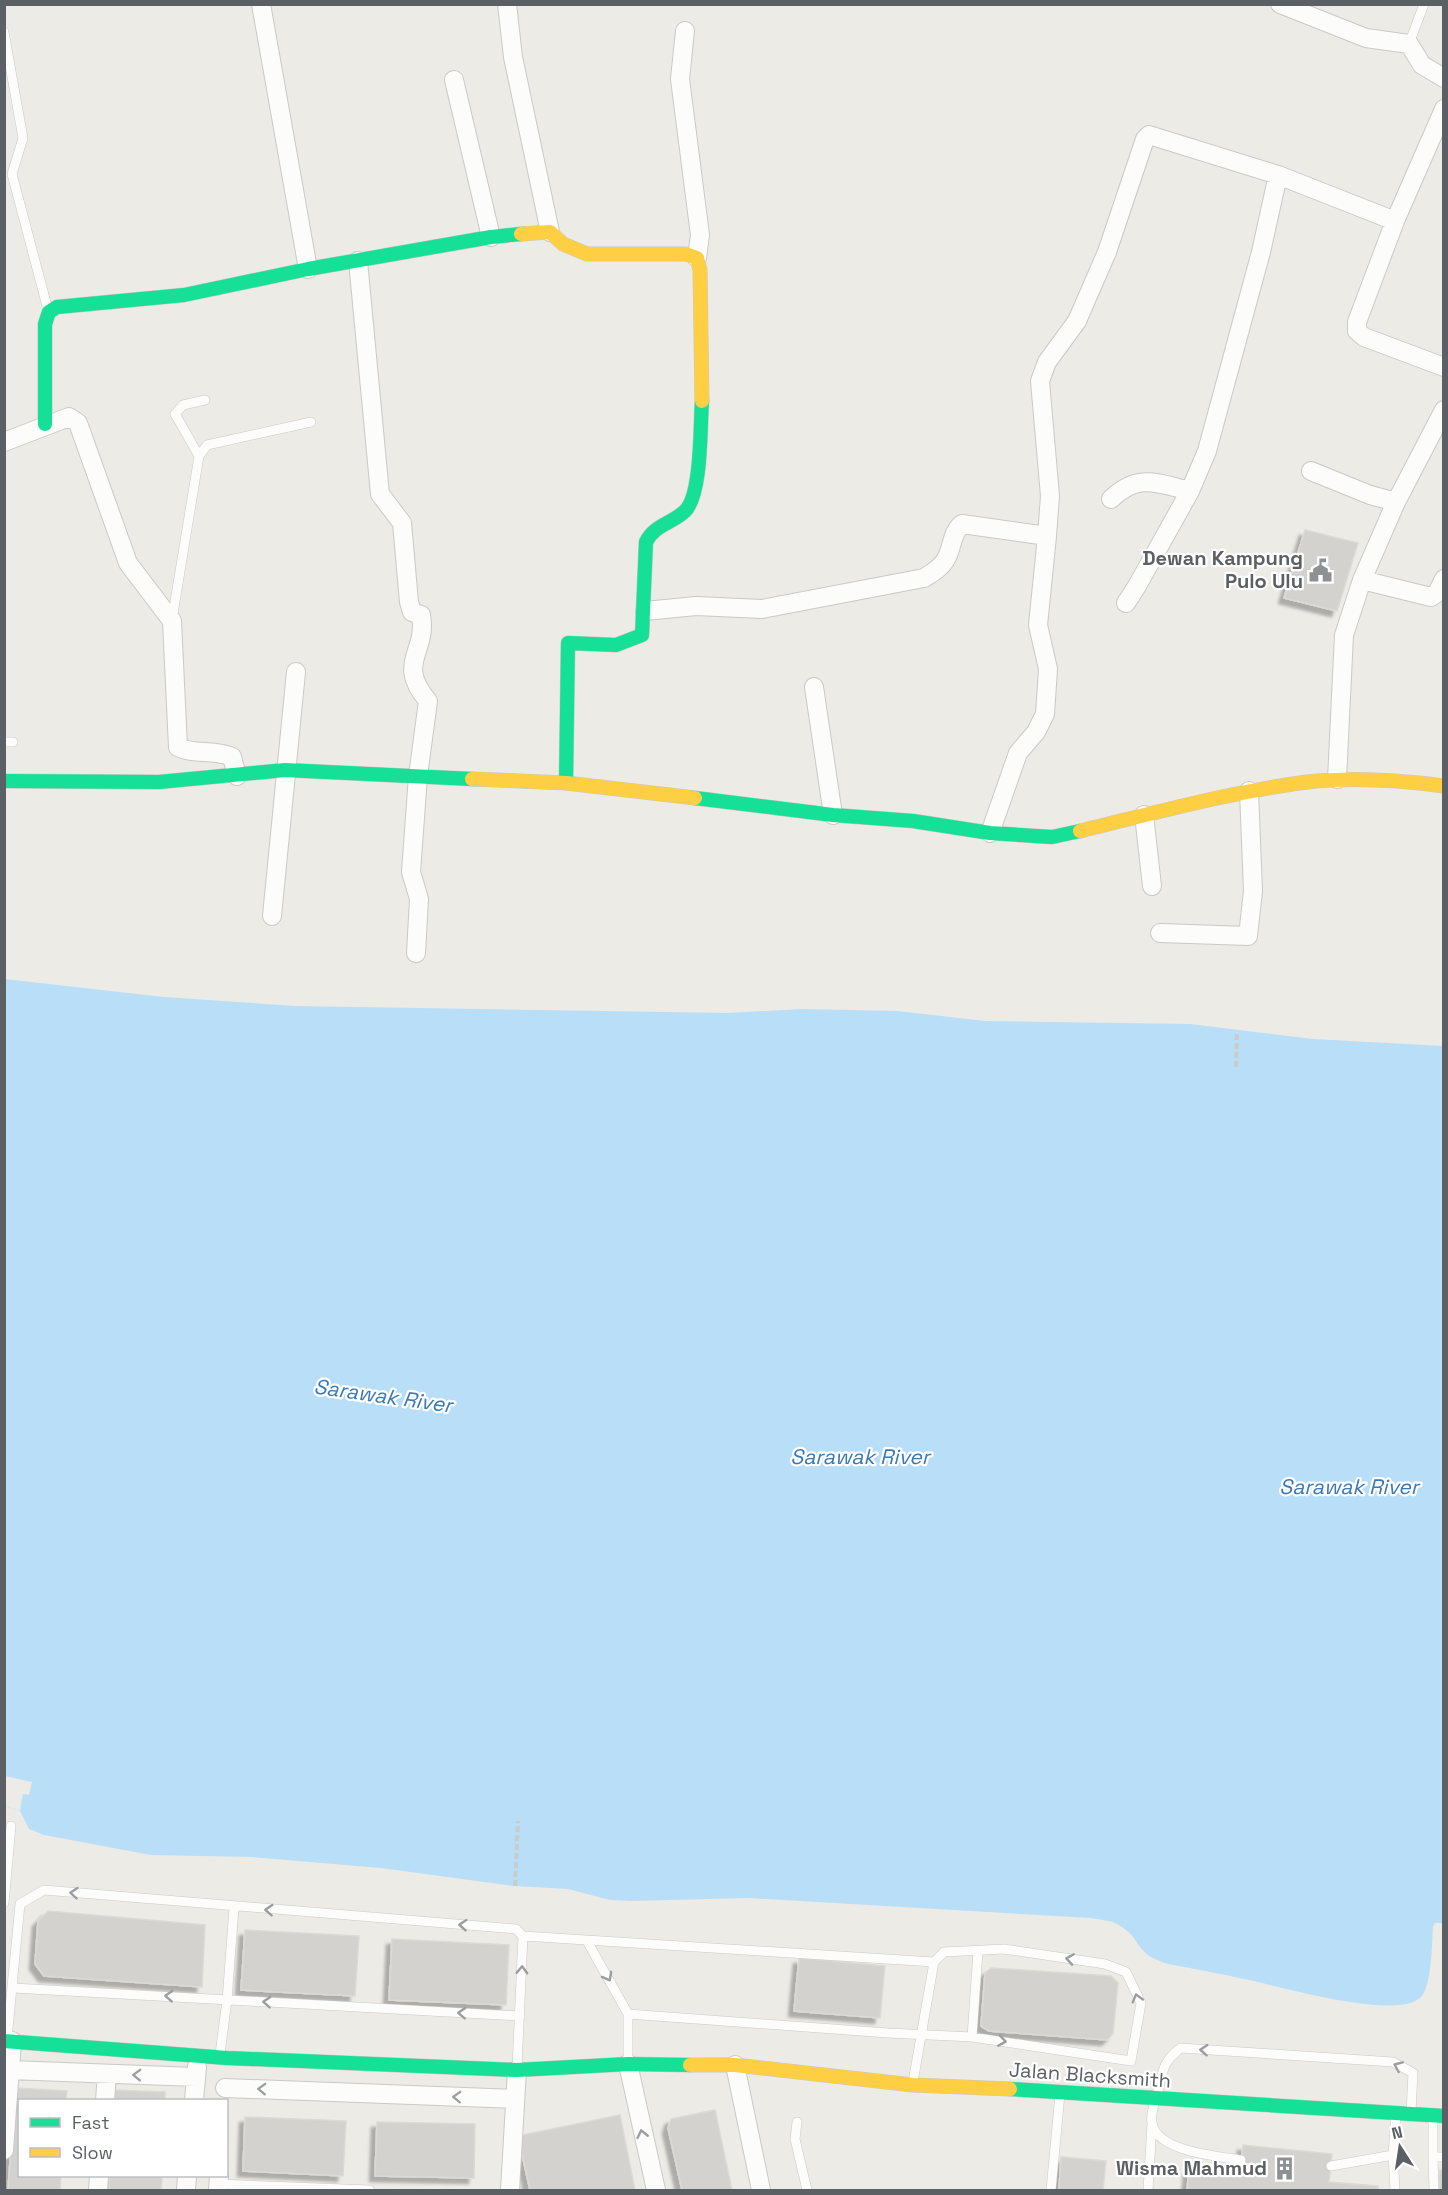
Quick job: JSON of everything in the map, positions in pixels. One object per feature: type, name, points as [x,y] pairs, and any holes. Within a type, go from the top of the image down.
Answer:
[{"type":"street","points":[[261,4],[308,269]]},
{"type":"street","points":[[507,4],[513,57],[550,232],[563,244],[586,254],[686,254],[697,258]]},
{"type":"street","points":[[1280,4],[1366,38],[1409,44],[1422,65],[1443,78]]},
{"type":"street","points":[[566,783],[568,643],[620,645],[633,642],[642,635],[645,610],[643,548],[649,536],[689,510],[694,498],[703,385],[700,270],[697,258],[700,235],[680,80],[685,31]]},
{"type":"street","points":[[454,80],[491,237]]},
{"type":"street","points":[[1443,109],[1395,221],[1357,322],[1357,331],[1364,337],[1443,367]]},
{"type":"street","points":[[990,832],[1018,753],[1036,732],[1045,714],[1048,669],[1038,625],[1050,496],[1040,381],[1047,362],[1077,321],[1107,252],[1145,140],[1149,135],[1158,137],[1278,175],[1395,221]]},
{"type":"street","points":[[1126,603],[1190,491],[1208,451],[1261,252],[1278,175]]},
{"type":"street","points":[[45,424],[45,324],[49,312],[57,307],[184,295],[308,269],[491,237],[550,232]]},
{"type":"street","points":[[358,261],[380,494],[402,523],[409,602],[412,612],[421,615],[423,626],[412,670],[415,686],[428,701],[418,776],[411,872],[419,899],[416,953]]},
{"type":"street","points":[[1337,779],[1344,635],[1362,580],[1396,502],[1443,410]]},
{"type":"street","points":[[4,442],[45,424],[69,417],[78,423],[128,563],[172,621],[178,747],[184,750],[210,751],[232,757],[237,776]]},
{"type":"street","points":[[1311,471],[1370,495],[1396,502]]},
{"type":"street","points":[[1111,499],[1124,487],[1134,482],[1159,483],[1190,491]]},
{"type":"street","points":[[645,610],[696,606],[762,609],[924,578],[938,569],[947,559],[956,530],[963,524],[1047,536]]},
{"type":"street","points":[[1362,580],[1431,597],[1437,593],[1443,579]]},
{"type":"street","points":[[272,916],[296,672]]},
{"type":"street","points":[[814,687],[833,815]]},
{"type":"street","points":[[4,781],[159,782],[285,770],[566,783],[833,815],[913,821],[990,832],[1052,837],[1249,792],[1337,779],[1396,780],[1443,786]]},
{"type":"street","points":[[1160,933],[1248,936],[1253,891],[1249,792]]},
{"type":"street","points":[[1144,815],[1152,886]]},
{"type":"street","points":[[4,2150],[10,2070],[8,2041]]},
{"type":"street","name":"Jalan Blacksmith","points":[[8,2041],[223,2058],[517,2070],[628,2064],[735,2065],[913,2085],[1060,2091],[1438,2116]]},
{"type":"street","points":[[194,2099],[198,2056]]},
{"type":"street","points":[[223,2058],[225,2094],[515,2099]]},
{"type":"street","points":[[628,2064],[656,2190]]},
{"type":"street","points":[[735,2065],[761,2190]]},
{"type":"street","points":[[10,2070],[196,2077]]},
{"type":"street","points":[[510,2190],[517,2070]]},
{"type":"street","points":[[105,2099],[107,2074]]},
{"type":"lane","points":[[1409,44],[1424,4]]},
{"type":"lane","points":[[4,32],[23,138],[12,174],[49,312]]},
{"type":"lane","points":[[199,456],[176,414],[183,405],[205,399]]},
{"type":"lane","points":[[172,621],[199,456],[207,446],[311,422]]},
{"type":"lane","points":[[4,1903],[11,1826]]},
{"type":"lane","points":[[8,2041],[20,1904],[44,1890],[234,1908],[516,1929],[523,1936],[934,1962]]},
{"type":"lane","points":[[223,2058],[234,1908]]},
{"type":"lane","points":[[517,2070],[523,1936]]},
{"type":"lane","points":[[587,1941],[628,2014],[628,2064]]},
{"type":"lane","points":[[628,2014],[888,2034],[923,2034],[972,2037],[1131,2061],[1141,2003],[1126,1972],[1105,1964],[1004,1949],[944,1952],[934,1962],[923,2034],[913,2085]]},
{"type":"lane","points":[[972,2037],[978,1951]]},
{"type":"lane","points":[[13,1988],[520,2016]]},
{"type":"lane","points":[[1148,2190],[1155,2099],[1167,2058],[1180,2048],[1392,2062],[1413,2073],[1411,2114]]},
{"type":"lane","points":[[1051,2190],[1060,2091]]},
{"type":"lane","points":[[1395,2190],[1393,2155],[1396,2114]]},
{"type":"lane","points":[[1434,2190],[1433,2157],[1438,2116]]},
{"type":"lane","points":[[797,2122],[795,2139],[807,2190]]},
{"type":"lane","points":[[1152,2122],[1158,2137],[1183,2150],[1241,2160]]},
{"type":"lane","points":[[1330,2166],[1393,2155]]},
{"type":"lane","points":[[1433,2157],[1443,2157]]},
{"type":"lane","points":[[219,2183],[370,2190]]},
{"type":"path","points":[[1236,1067],[1237,1031]]},
{"type":"path","points":[[514,1886],[518,1821]]},
{"type":"water","name":"Sarawak River","points":[[4,979],[164,997],[295,1006],[728,1013],[802,1009],[897,1011],[985,1021],[1190,1024],[1313,1039],[1443,1046],[1444,1923],[1435,1923],[1433,1926],[1431,1964],[1424,1993],[1420,1998],[1407,2004],[1364,2004],[1168,1964],[1149,1956],[1129,1932],[1118,1925],[1091,1918],[748,1898],[610,1900],[568,1889],[514,1886],[381,1868],[252,1857],[151,1855],[44,1835],[29,1829],[20,1811],[4,1806]]},
{"type":"pier","points":[[5,1776],[32,1782],[29,1795],[23,1794],[20,1811],[5,1806]]},
{"type":"building","name":"Dewan Kampung Pulo Ulu","points":[[1305,530],[1358,543],[1337,611],[1284,598]]},
{"type":"building","points":[[48,1911],[205,1925],[202,1987],[44,1976],[35,1964],[38,1921]]},
{"type":"building","points":[[245,1930],[359,1936],[355,1996],[241,1990]]},
{"type":"building","points":[[392,1939],[509,1945],[506,2005],[389,2000]]},
{"type":"building","points":[[799,1958],[885,1966],[880,2018],[794,2011]]},
{"type":"building","points":[[991,1968],[1111,1976],[1118,1983],[1113,2034],[1107,2040],[989,2031],[981,2026],[985,1973]]},
{"type":"building","points":[[15,2088],[67,2091],[66,2099],[18,2099],[18,2177],[61,2177],[60,2190],[8,2190]]},
{"type":"building","points":[[114,2090],[165,2092],[165,2099],[113,2099]]},
{"type":"building","points":[[715,2110],[732,2190],[682,2190],[668,2128],[671,2119]]},
{"type":"building","points":[[620,2115],[635,2190],[530,2190],[518,2136]]},
{"type":"building","points":[[245,2117],[346,2121],[343,2176],[243,2171]]},
{"type":"building","points":[[377,2122],[475,2124],[474,2178],[375,2176]]},
{"type":"building","name":"Wisma Mahmud","points":[[1243,2145],[1332,2154],[1329,2182],[1378,2186],[1378,2190],[1187,2190],[1189,2169],[1240,2174]]},
{"type":"building","points":[[1061,2157],[1106,2161],[1103,2190],[1059,2190]]},
{"type":"building","points":[[1440,2170],[1444,2170],[1444,2190],[1439,2190]]},
{"type":"building","points":[[110,2177],[162,2177],[161,2190],[109,2190]]},
{"type":"traffic: fast","points":[[45,424],[45,324],[49,312],[57,307],[184,295],[308,269],[491,237],[521,234]]},
{"type":"traffic: fast","points":[[566,783],[568,643],[616,645],[642,635],[646,542],[649,536],[680,515],[691,503],[697,476],[702,401]]},
{"type":"traffic: fast","points":[[4,781],[159,782],[285,770],[472,779]]},
{"type":"traffic: fast","points":[[695,798],[833,815],[913,821],[990,833],[1052,837],[1080,831]]},
{"type":"traffic: fast","points":[[4,2041],[227,2058],[517,2070],[628,2064],[690,2065]]},
{"type":"traffic: fast","points":[[1010,2089],[1444,2116]]},
{"type":"traffic: slow","points":[[521,234],[550,232],[563,244],[587,254],[686,254],[697,258],[700,270],[702,401]]},
{"type":"traffic: slow","points":[[472,779],[566,783],[695,798]]},
{"type":"traffic: slow","points":[[1080,831],[1221,797],[1307,782],[1376,780],[1444,786]]},
{"type":"traffic: slow","points":[[690,2065],[735,2065],[913,2085],[1010,2089]]},
{"type":"place","name":"Dewan Kampung Pulo Ulu","points":[[1321,570]]},
{"type":"place","name":"Wisma Mahmud","points":[[1285,2168]]}]
